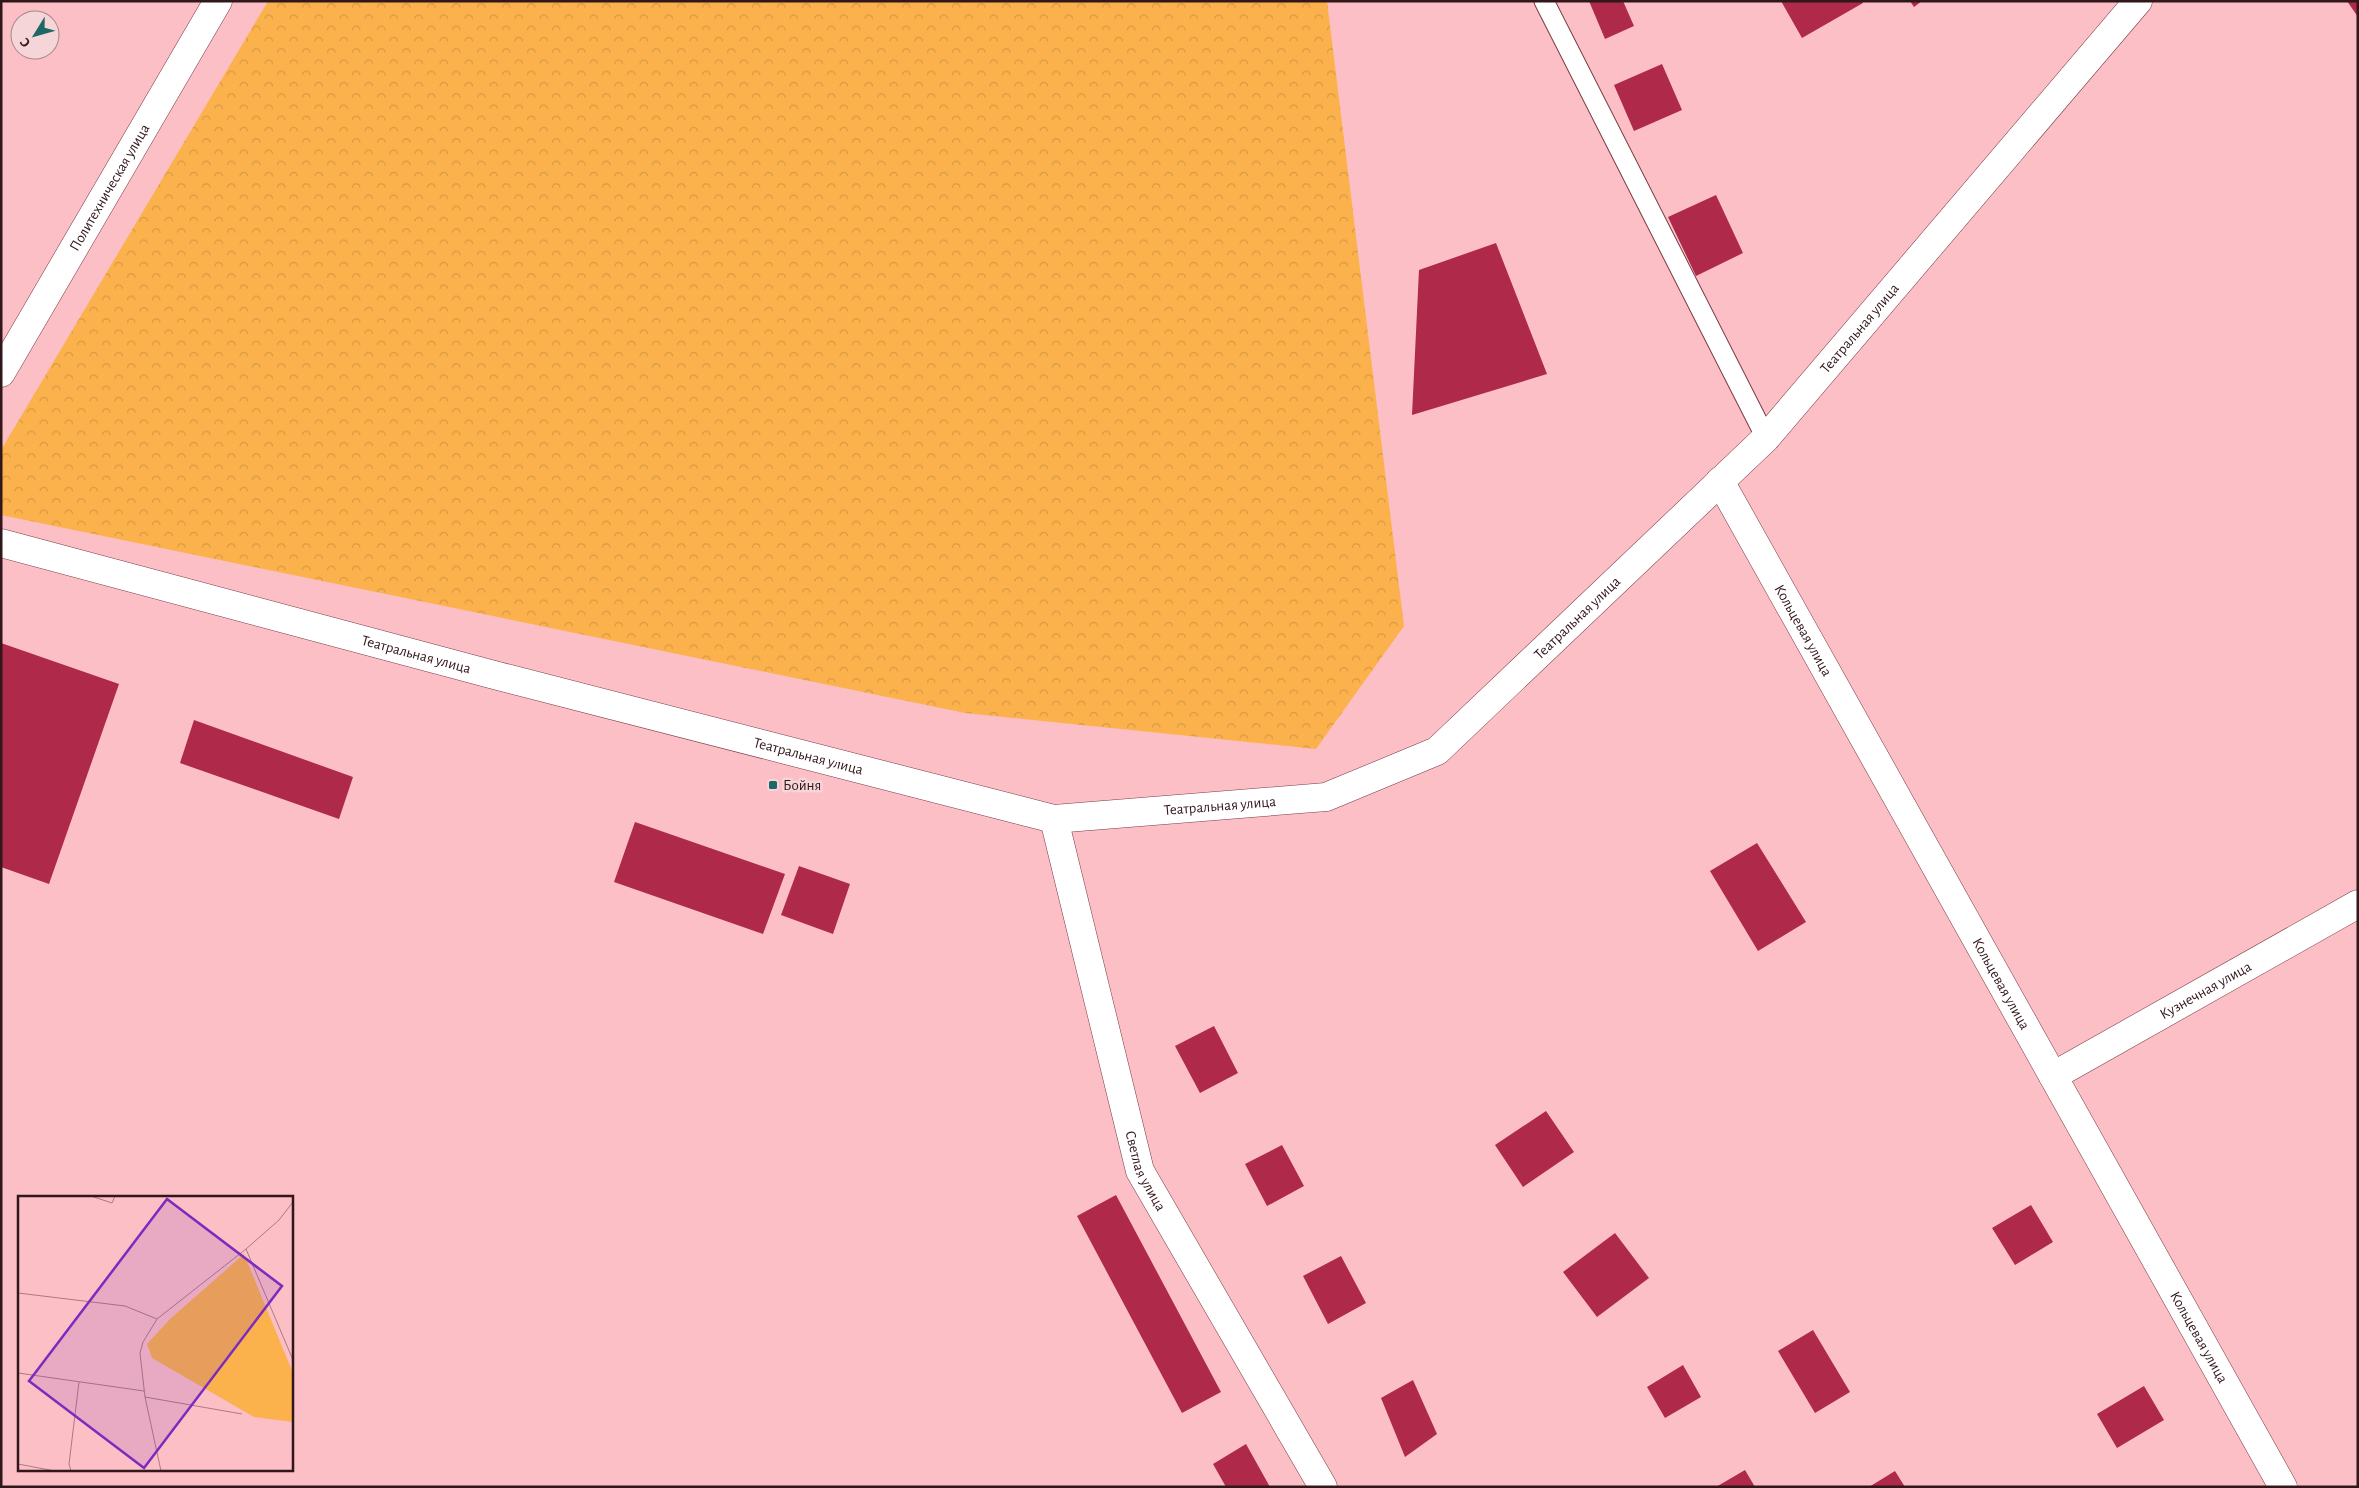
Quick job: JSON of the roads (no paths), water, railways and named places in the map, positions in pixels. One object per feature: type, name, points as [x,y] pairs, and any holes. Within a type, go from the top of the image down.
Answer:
[{"type":"street","name":"Политехническая улица","points":[[1,373],[218,1]]},
{"type":"street","name":"Театральная улица","points":[[1,543],[488,673],[1054,819],[1326,797],[1437,751],[1766,438],[2138,1]]},
{"type":"street","name":"Кольцевая улица","points":[[1720,481],[2283,1487]]},
{"type":"street","name":"Светлая улица","points":[[1054,819],[1140,1171],[1323,1487]]},
{"type":"street","name":"Кузнечная улица","points":[[2053,1076],[2358,904]]},
{"type":"lane","points":[[1544,1],[1766,438]]},
{"type":"place","name":"Бойня","points":[[773,785]]}]
